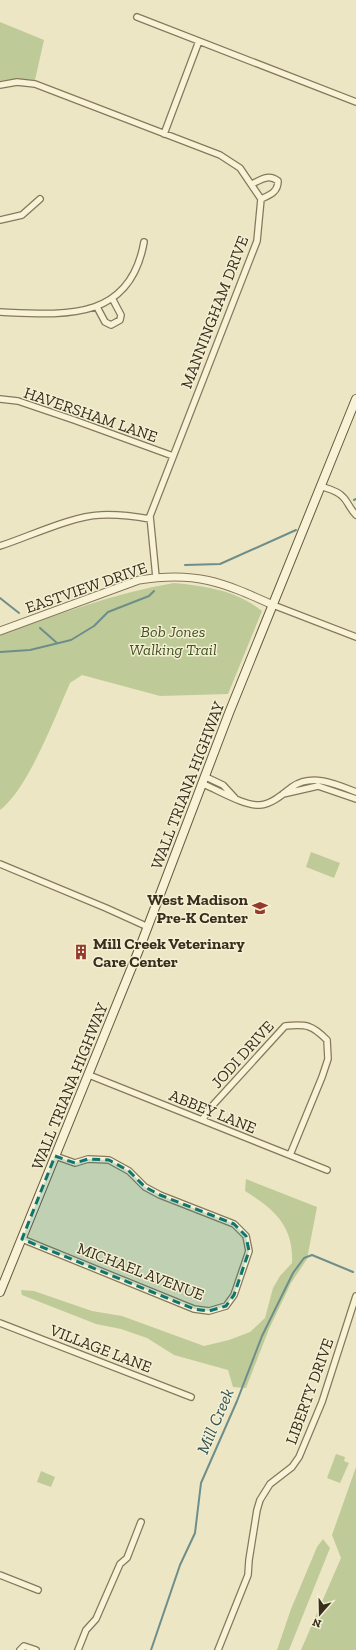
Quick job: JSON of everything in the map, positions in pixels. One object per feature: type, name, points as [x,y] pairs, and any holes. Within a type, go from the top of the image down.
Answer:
[{"type":"main road","name":"WALL TRIANA HIGHWAY","points":[[0,1292],[89,1075],[320,486],[356,399]]},
{"type":"street","points":[[137,17],[356,102]]},
{"type":"street","points":[[164,134],[199,41]]},
{"type":"street","points":[[0,85],[17,82],[35,84],[220,155],[240,168],[261,199],[274,192],[278,187],[278,181],[274,178],[267,177],[252,184]]},
{"type":"street","name":"MANNINGHAM DRIVE","points":[[156,577],[150,519],[172,456],[257,241],[261,199]]},
{"type":"street","points":[[0,220],[22,215],[40,200]]},
{"type":"street","points":[[0,312],[67,313],[97,307],[112,298],[131,280],[140,262],[144,242]]},
{"type":"street","points":[[97,307],[105,322],[111,325],[116,323],[120,320],[121,315],[112,298]]},
{"type":"street","name":"HAVERSHAM LANE","points":[[0,399],[18,402],[74,420],[172,456]]},
{"type":"street","points":[[320,486],[336,491],[344,498],[356,515]]},
{"type":"street","points":[[0,546],[81,518],[99,515],[118,515],[150,519]]},
{"type":"street","name":"EASTVIEW DRIVE","points":[[0,631],[139,580],[176,575],[210,579],[238,589],[273,605]]},
{"type":"street","points":[[273,605],[356,636]]},
{"type":"street","points":[[204,780],[224,785],[236,798],[250,804],[261,805],[283,794],[293,786],[320,780],[356,792]]},
{"type":"street","points":[[283,794],[318,786],[356,799]]},
{"type":"street","points":[[0,864],[148,927]]},
{"type":"street","name":"JODI DRIVE","points":[[202,1120],[213,1105],[285,1026],[300,1024],[315,1028],[327,1040],[328,1058],[290,1155]]},
{"type":"street","name":"ABBEY LANE","points":[[89,1075],[327,1170]]},
{"type":"street","name":"MICHAEL AVENUE","points":[[22,1239],[87,1264],[194,1309],[209,1311],[226,1306],[234,1295],[249,1251],[246,1236],[234,1224],[160,1195],[146,1187],[129,1171],[109,1160],[88,1159],[75,1163],[55,1156]]},
{"type":"street","name":"LIBERTY DRIVE","points":[[218,1650],[248,1575],[260,1500],[270,1484],[292,1467],[299,1457],[322,1402],[356,1296]]},
{"type":"street","name":"VILLAGE LANE","points":[[0,1323],[191,1397]]},
{"type":"street","points":[[78,1650],[86,1630],[96,1619],[120,1564],[127,1558],[141,1522]]},
{"type":"street","points":[[0,1575],[38,1590]]},
{"type":"street","points":[[20,1650],[24,1646],[36,1650]]},
{"type":"highlighted area","points":[[55,1156],[75,1163],[88,1159],[109,1160],[129,1171],[145,1187],[160,1195],[234,1224],[246,1236],[249,1251],[234,1295],[226,1306],[209,1311],[194,1309],[22,1239]]},
{"type":"green space","points":[[0,22],[44,40],[35,80],[15,79],[0,81]]},
{"type":"green space","name":"Bob Jones Walking Trail","points":[[174,583],[220,590],[242,598],[262,611],[228,694],[160,696],[82,675],[70,683],[49,733],[30,770],[21,786],[0,810],[0,635],[64,612],[152,587]]},
{"type":"green space","points":[[311,852],[340,863],[334,878],[306,867]]},
{"type":"green space","points":[[246,1179],[317,1207],[307,1259],[291,1283],[269,1329],[246,1388],[233,1387],[228,1370],[174,1355],[147,1338],[121,1329],[96,1324],[22,1295],[21,1290],[34,1291],[92,1311],[122,1316],[204,1346],[229,1340],[250,1332],[265,1318],[273,1288],[280,1276],[292,1263],[292,1250],[286,1229],[280,1220],[265,1205],[245,1191]]},
{"type":"green space","points":[[336,1454],[345,1457],[344,1461],[349,1463],[340,1483],[327,1478]]},
{"type":"green space","points":[[356,1467],[356,1650],[301,1650],[341,1558],[332,1535]]},
{"type":"green space","points":[[41,1471],[55,1477],[51,1487],[37,1482]]},
{"type":"green space","points":[[323,1539],[330,1548],[289,1650],[277,1650],[291,1609],[317,1547]]},
{"type":"waterway","points":[[185,565],[220,564],[296,530]]},
{"type":"waterway","points":[[0,652],[30,650],[71,640],[94,626],[108,612],[149,596],[154,591]]},
{"type":"waterway","points":[[0,598],[19,613]]},
{"type":"waterway","points":[[40,628],[57,643]]},
{"type":"waterway","name":"Mill Creek","points":[[151,1650],[180,1565],[195,1533],[201,1483],[237,1401],[262,1336],[293,1273],[304,1258],[312,1255],[353,1272]]},
{"type":"place","name":"West Madison Pre-K Center","points":[[260,908]]},
{"type":"place","name":"Mill Creek Veterinary Care Center","points":[[81,952]]}]
